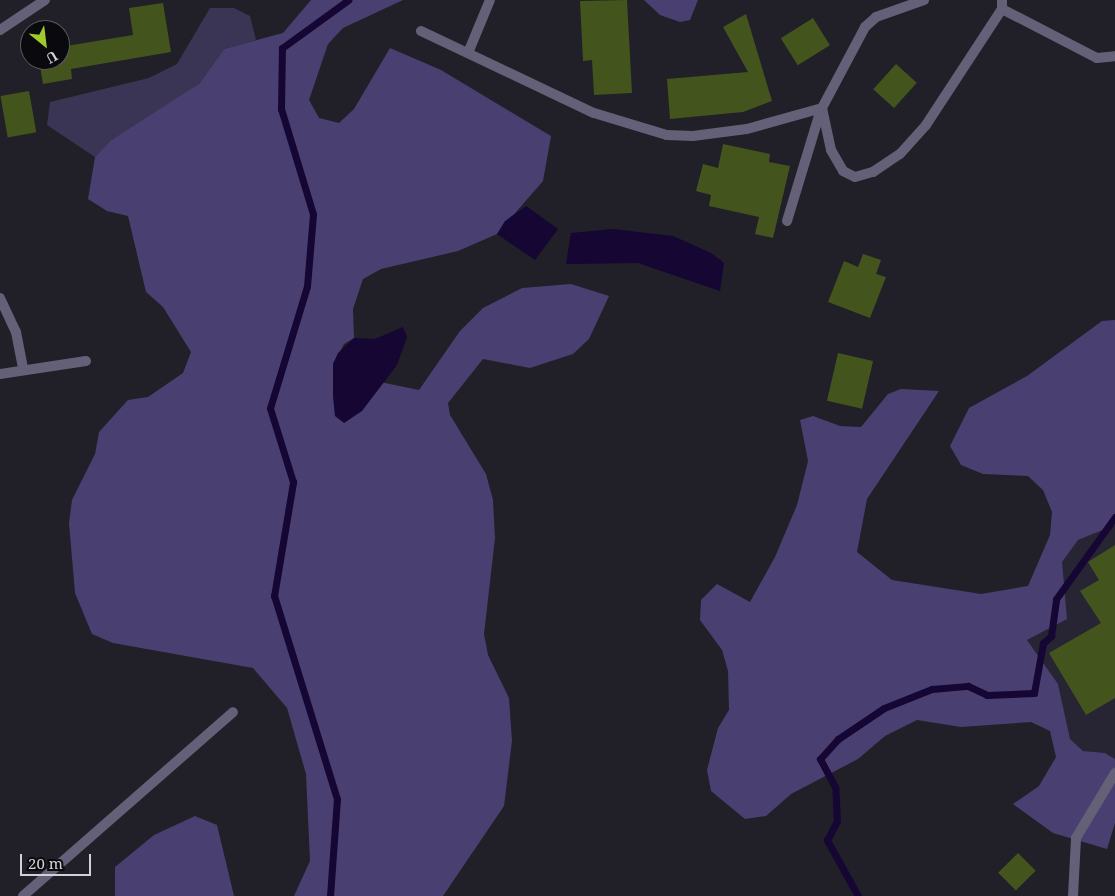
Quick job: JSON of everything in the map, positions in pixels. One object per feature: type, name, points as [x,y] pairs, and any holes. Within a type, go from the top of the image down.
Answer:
[{"type":"street","points":[[0,30],[45,0]]},
{"type":"street","points":[[468,53],[490,0]]},
{"type":"street","points":[[787,221],[822,108],[865,27],[876,17],[924,0]]},
{"type":"street","points":[[822,108],[831,150],[843,171],[855,177],[873,172],[900,154],[926,125],[1002,5],[1097,58],[1115,56]]},
{"type":"street","points":[[421,31],[594,113],[667,135],[738,130],[822,108]]},
{"type":"street","points":[[0,298],[16,332],[23,367]]},
{"type":"street","points":[[0,374],[23,367],[86,361]]},
{"type":"street","points":[[23,896],[233,712]]},
{"type":"street","points":[[1073,896],[1076,838],[1115,773]]},
{"type":"shaded area","points":[[311,0],[403,0],[343,28],[328,44],[309,100],[319,118],[339,123],[354,109],[390,48],[441,70],[551,136],[543,181],[497,234],[458,251],[381,269],[363,279],[353,309],[354,338],[344,344],[333,364],[335,415],[380,382],[419,390],[460,331],[483,308],[522,288],[571,284],[609,296],[589,339],[573,354],[530,368],[483,359],[448,403],[450,415],[486,474],[493,500],[495,538],[484,634],[488,655],[509,698],[512,741],[504,806],[443,896],[294,896],[310,861],[306,774],[287,708],[253,668],[113,643],[92,634],[75,593],[69,523],[72,500],[95,454],[99,432],[128,400],[148,397],[183,373],[191,352],[163,307],[146,292],[128,216],[107,211],[88,199],[95,157],[110,141],[199,84],[224,49],[283,33]]},
{"type":"shaded area","points":[[644,0],[698,0],[690,20],[680,22],[660,15]]},
{"type":"shaded area","points":[[210,8],[234,8],[250,16],[256,40],[224,49],[199,84],[182,98],[110,141],[95,157],[47,125],[50,102],[149,78],[177,64]]},
{"type":"shaded area","points":[[526,206],[558,229],[535,260],[497,234],[505,221]]},
{"type":"shaded area","points":[[613,229],[673,236],[711,253],[724,263],[720,291],[638,263],[566,264],[571,233]]},
{"type":"shaded area","points":[[1115,320],[1115,525],[1078,540],[1062,562],[1067,619],[1027,640],[1058,684],[1070,739],[1083,751],[1105,753],[1115,759],[1115,823],[1107,849],[1053,833],[1013,804],[1039,786],[1056,757],[1050,731],[1031,722],[961,727],[917,720],[885,736],[858,759],[791,794],[766,816],[745,819],[711,791],[707,770],[718,728],[729,710],[728,671],[722,650],[700,620],[701,600],[717,584],[750,602],[775,557],[797,505],[808,461],[800,420],[813,416],[840,426],[861,427],[888,394],[901,389],[939,391],[867,499],[857,552],[892,580],[981,594],[1028,586],[1050,535],[1052,512],[1043,490],[1028,476],[983,474],[961,465],[950,446],[969,408],[1027,376],[1102,321]]},
{"type":"shaded area","points":[[403,327],[407,337],[397,365],[362,411],[344,423],[335,416],[333,396],[333,364],[338,353],[354,338],[375,339]]},
{"type":"shaded area","points":[[1115,525],[1115,759],[1105,753],[1083,751],[1070,739],[1058,684],[1027,640],[1066,619],[1061,562],[1078,540]]},
{"type":"shaded area","points":[[195,816],[217,825],[234,896],[115,896],[115,867],[154,835]]},
{"type":"building","points":[[627,0],[632,93],[594,95],[592,60],[583,61],[580,1]]},
{"type":"building","points":[[163,3],[171,52],[71,69],[72,79],[43,84],[41,70],[70,70],[70,45],[133,35],[129,8]]},
{"type":"building","points":[[746,14],[772,101],[743,112],[670,119],[667,79],[748,72],[723,27]]},
{"type":"building","points":[[813,18],[830,45],[798,65],[781,38]]},
{"type":"building","points":[[896,64],[917,83],[894,108],[873,89]]},
{"type":"building","points":[[29,91],[36,132],[8,137],[0,96]]},
{"type":"building","points":[[723,144],[770,154],[769,162],[790,166],[773,238],[755,234],[759,217],[709,206],[711,195],[696,191],[703,164],[718,168]]},
{"type":"building","points":[[863,254],[881,260],[876,274],[886,277],[870,318],[828,302],[844,261],[858,267]]},
{"type":"building","points":[[838,353],[873,361],[862,409],[827,401]]},
{"type":"building","points":[[1115,545],[1115,698],[1086,715],[1049,653],[1101,623],[1080,591],[1099,580],[1088,562]]},
{"type":"building","points":[[1018,853],[1036,871],[1016,890],[998,873]]},
{"type":"waterway","points":[[330,896],[337,799],[274,596],[293,482],[270,408],[307,286],[313,214],[281,109],[282,48],[348,0]]},
{"type":"waterway","points":[[858,896],[827,840],[837,821],[835,787],[820,759],[838,739],[884,708],[932,689],[968,686],[987,695],[1034,693],[1043,643],[1051,636],[1056,599],[1115,517]]}]
